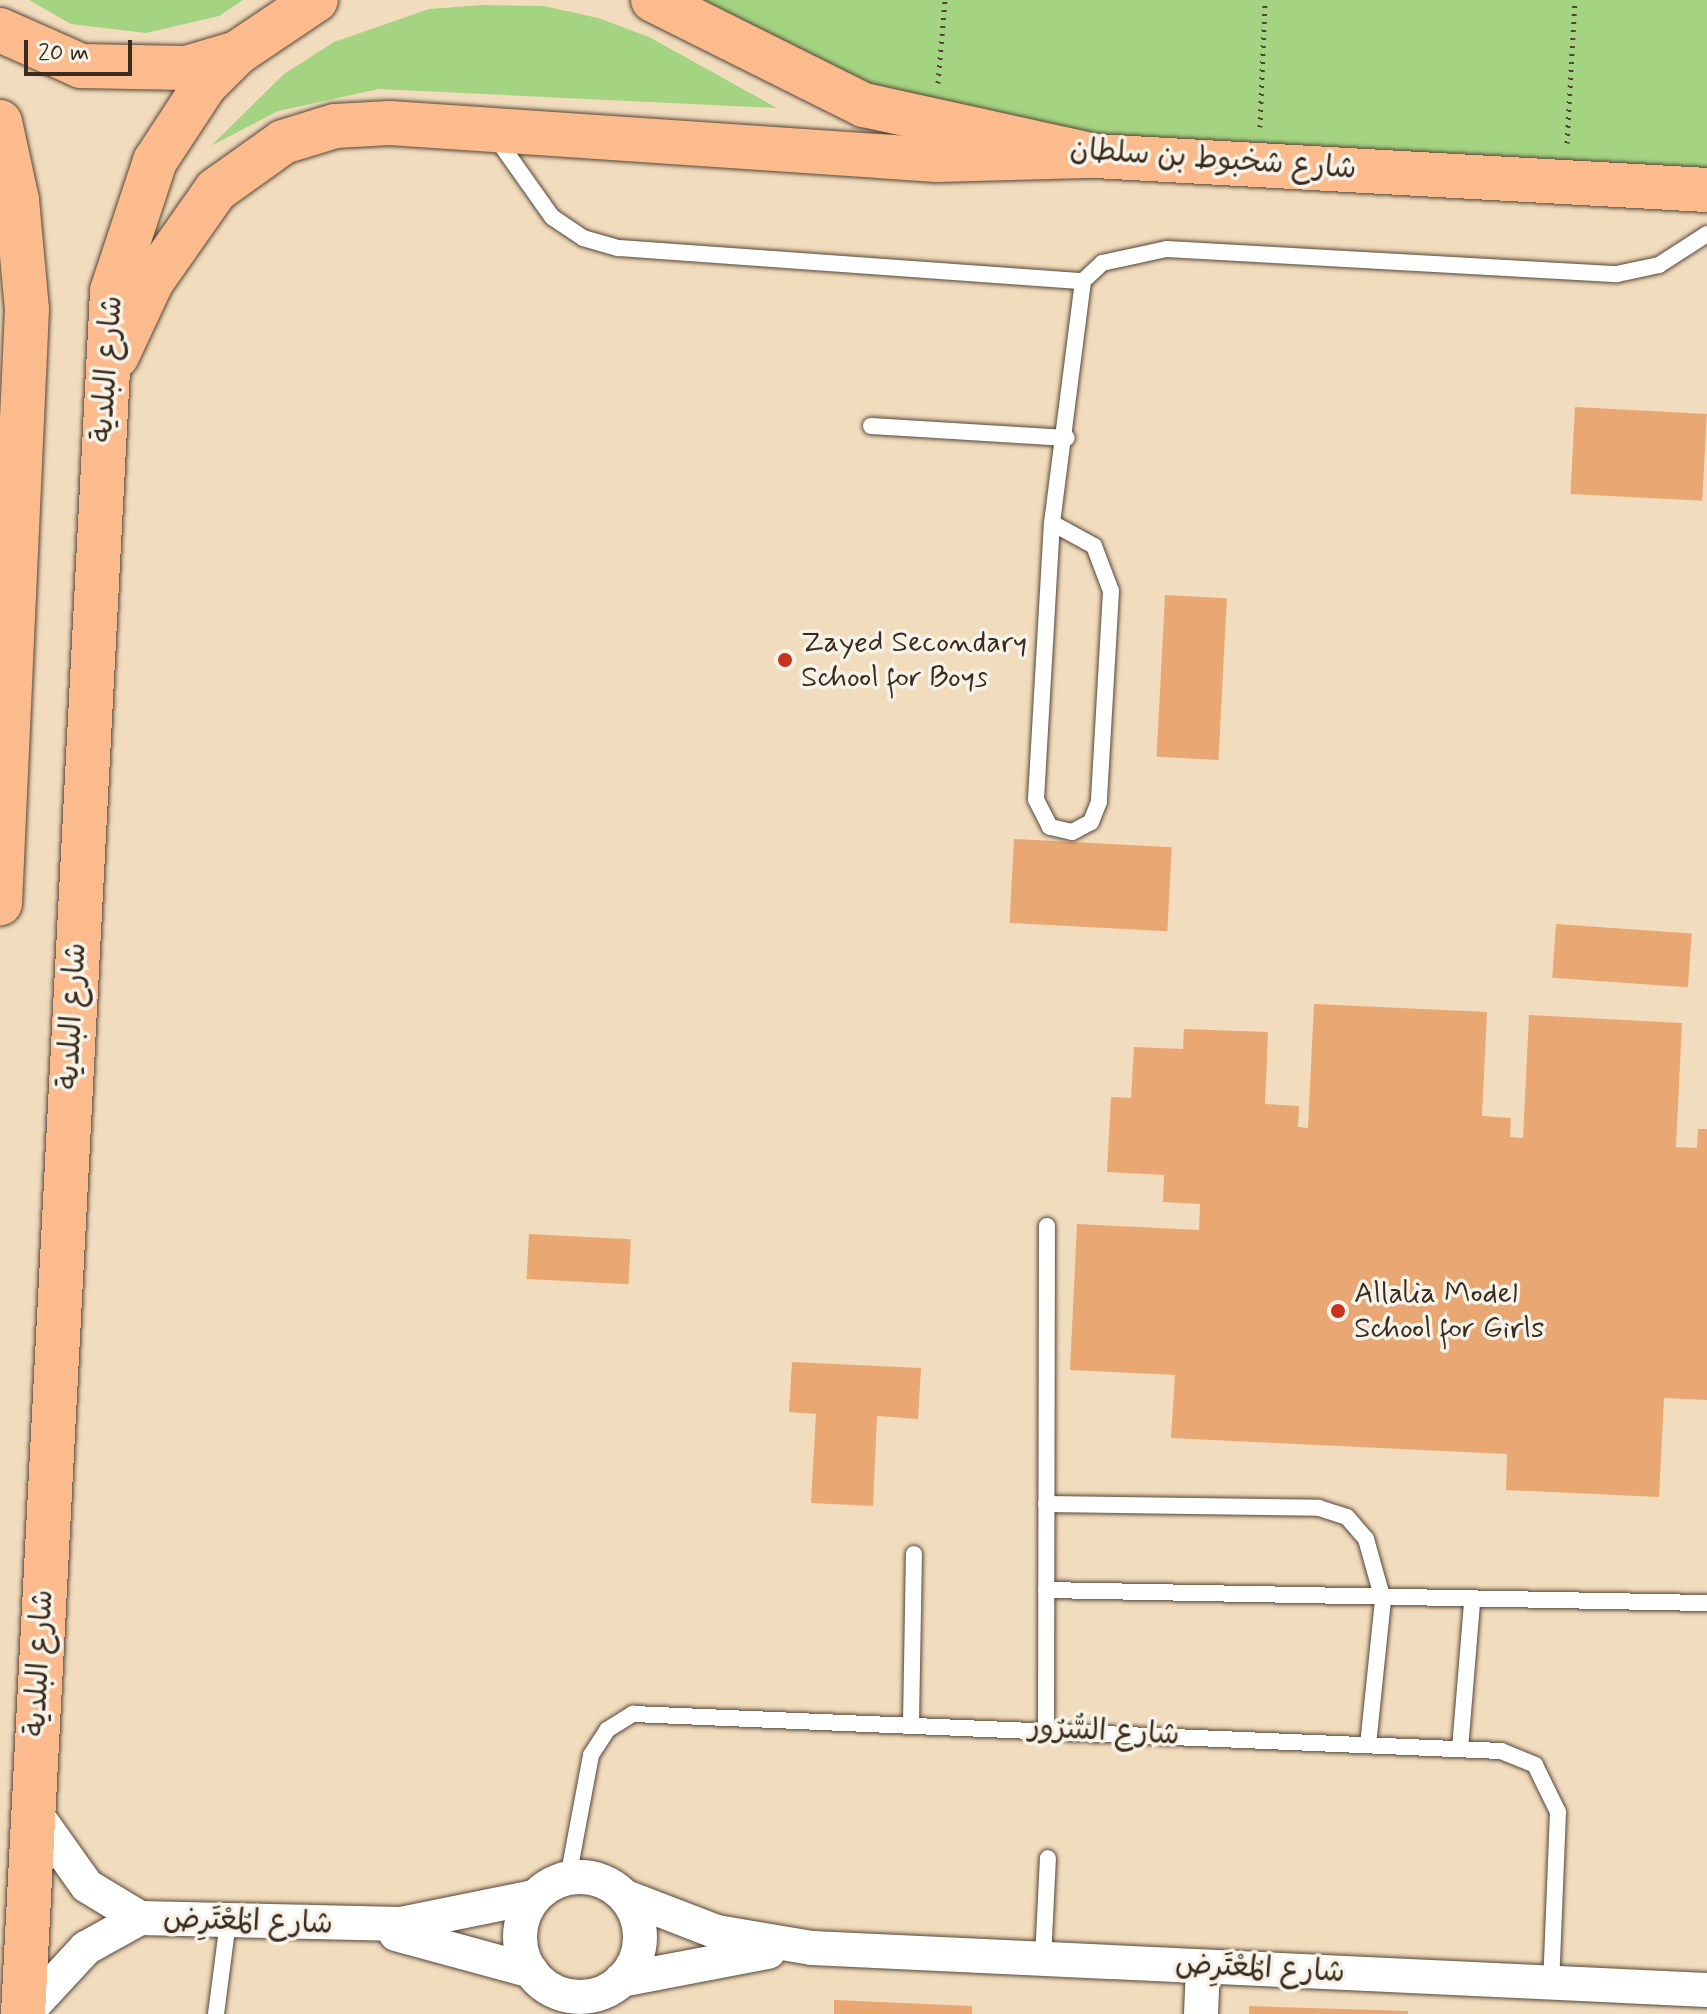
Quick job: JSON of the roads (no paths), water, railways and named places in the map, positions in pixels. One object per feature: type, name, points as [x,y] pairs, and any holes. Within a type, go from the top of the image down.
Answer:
[{"type":"main road","name":"شارع شخبوط بن سلطان","points":[[653,0],[823,89],[935,126],[1095,156],[1707,190]]},
{"type":"main road","points":[[0,30],[81,66],[133,73],[186,68],[237,53],[317,1]]},
{"type":"main road","name":"شارع البلدية","points":[[24,2014],[104,397],[112,291],[135,203],[178,122],[237,53]]},
{"type":"main road","points":[[0,122],[24,254],[26,364],[8,589],[0,903]]},
{"type":"main road","points":[[104,397],[134,318],[174,245],[216,190],[259,156],[335,126],[491,129],[937,160],[1095,156]]},
{"type":"main road","points":[[0,297],[26,364]]},
{"type":"street","name":"شارع المُعْتَرِض","points":[[33,1810],[87,1886],[140,1918],[356,1926],[446,1919],[534,1897]]},
{"type":"street","points":[[534,1975],[576,1997],[614,1993],[640,1940],[626,1897],[599,1880],[568,1878],[534,1897],[520,1934],[534,1975],[548,2014]]},
{"type":"street","name":"شارع المُعْتَرِض","points":[[626,1897],[717,1932],[812,1948],[1707,1990]]},
{"type":"street","name":"شارع المُعْتَرِض","points":[[24,2014],[86,1948],[140,1918]]},
{"type":"street","name":"شارع المُعْتَرِض","points":[[356,1926],[534,1975]]},
{"type":"street","name":"شارع المُعْتَرِض","points":[[614,1993],[812,1948]]},
{"type":"street","points":[[1201,2014],[1203,1967]]},
{"type":"lane","points":[[491,129],[552,217],[583,238],[619,248],[1083,281],[1110,260],[1167,249],[1617,274],[1659,265],[1707,234]]},
{"type":"lane","points":[[1052,523],[1094,546],[1111,591],[1099,802],[1091,822],[1072,832],[1050,827],[1036,799],[1052,523],[1067,438],[1083,281]]},
{"type":"lane","points":[[871,426],[1067,438]]},
{"type":"lane","points":[[1046,1729],[1047,1226]]},
{"type":"lane","points":[[1046,1504],[1334,1511],[1366,1539],[1383,1600],[1368,1745]]},
{"type":"lane","points":[[911,1723],[914,1554]]},
{"type":"lane","points":[[1046,1590],[1472,1603],[1707,1603]]},
{"type":"lane","points":[[1460,1749],[1472,1603]]},
{"type":"lane","name":"شارع السُّرُور","points":[[568,1878],[591,1755],[607,1730],[633,1714],[1046,1729],[1460,1749],[1520,1755],[1554,1794],[1551,1983]]},
{"type":"lane","points":[[1043,1959],[1048,1858]]},
{"type":"lane","points":[[216,2014],[228,1921]]},
{"type":"place","name":"Zayed Secondary School for Boys","points":[[785,660]]},
{"type":"place","name":"Allalia Model School for Girls","points":[[1338,1311]]}]
